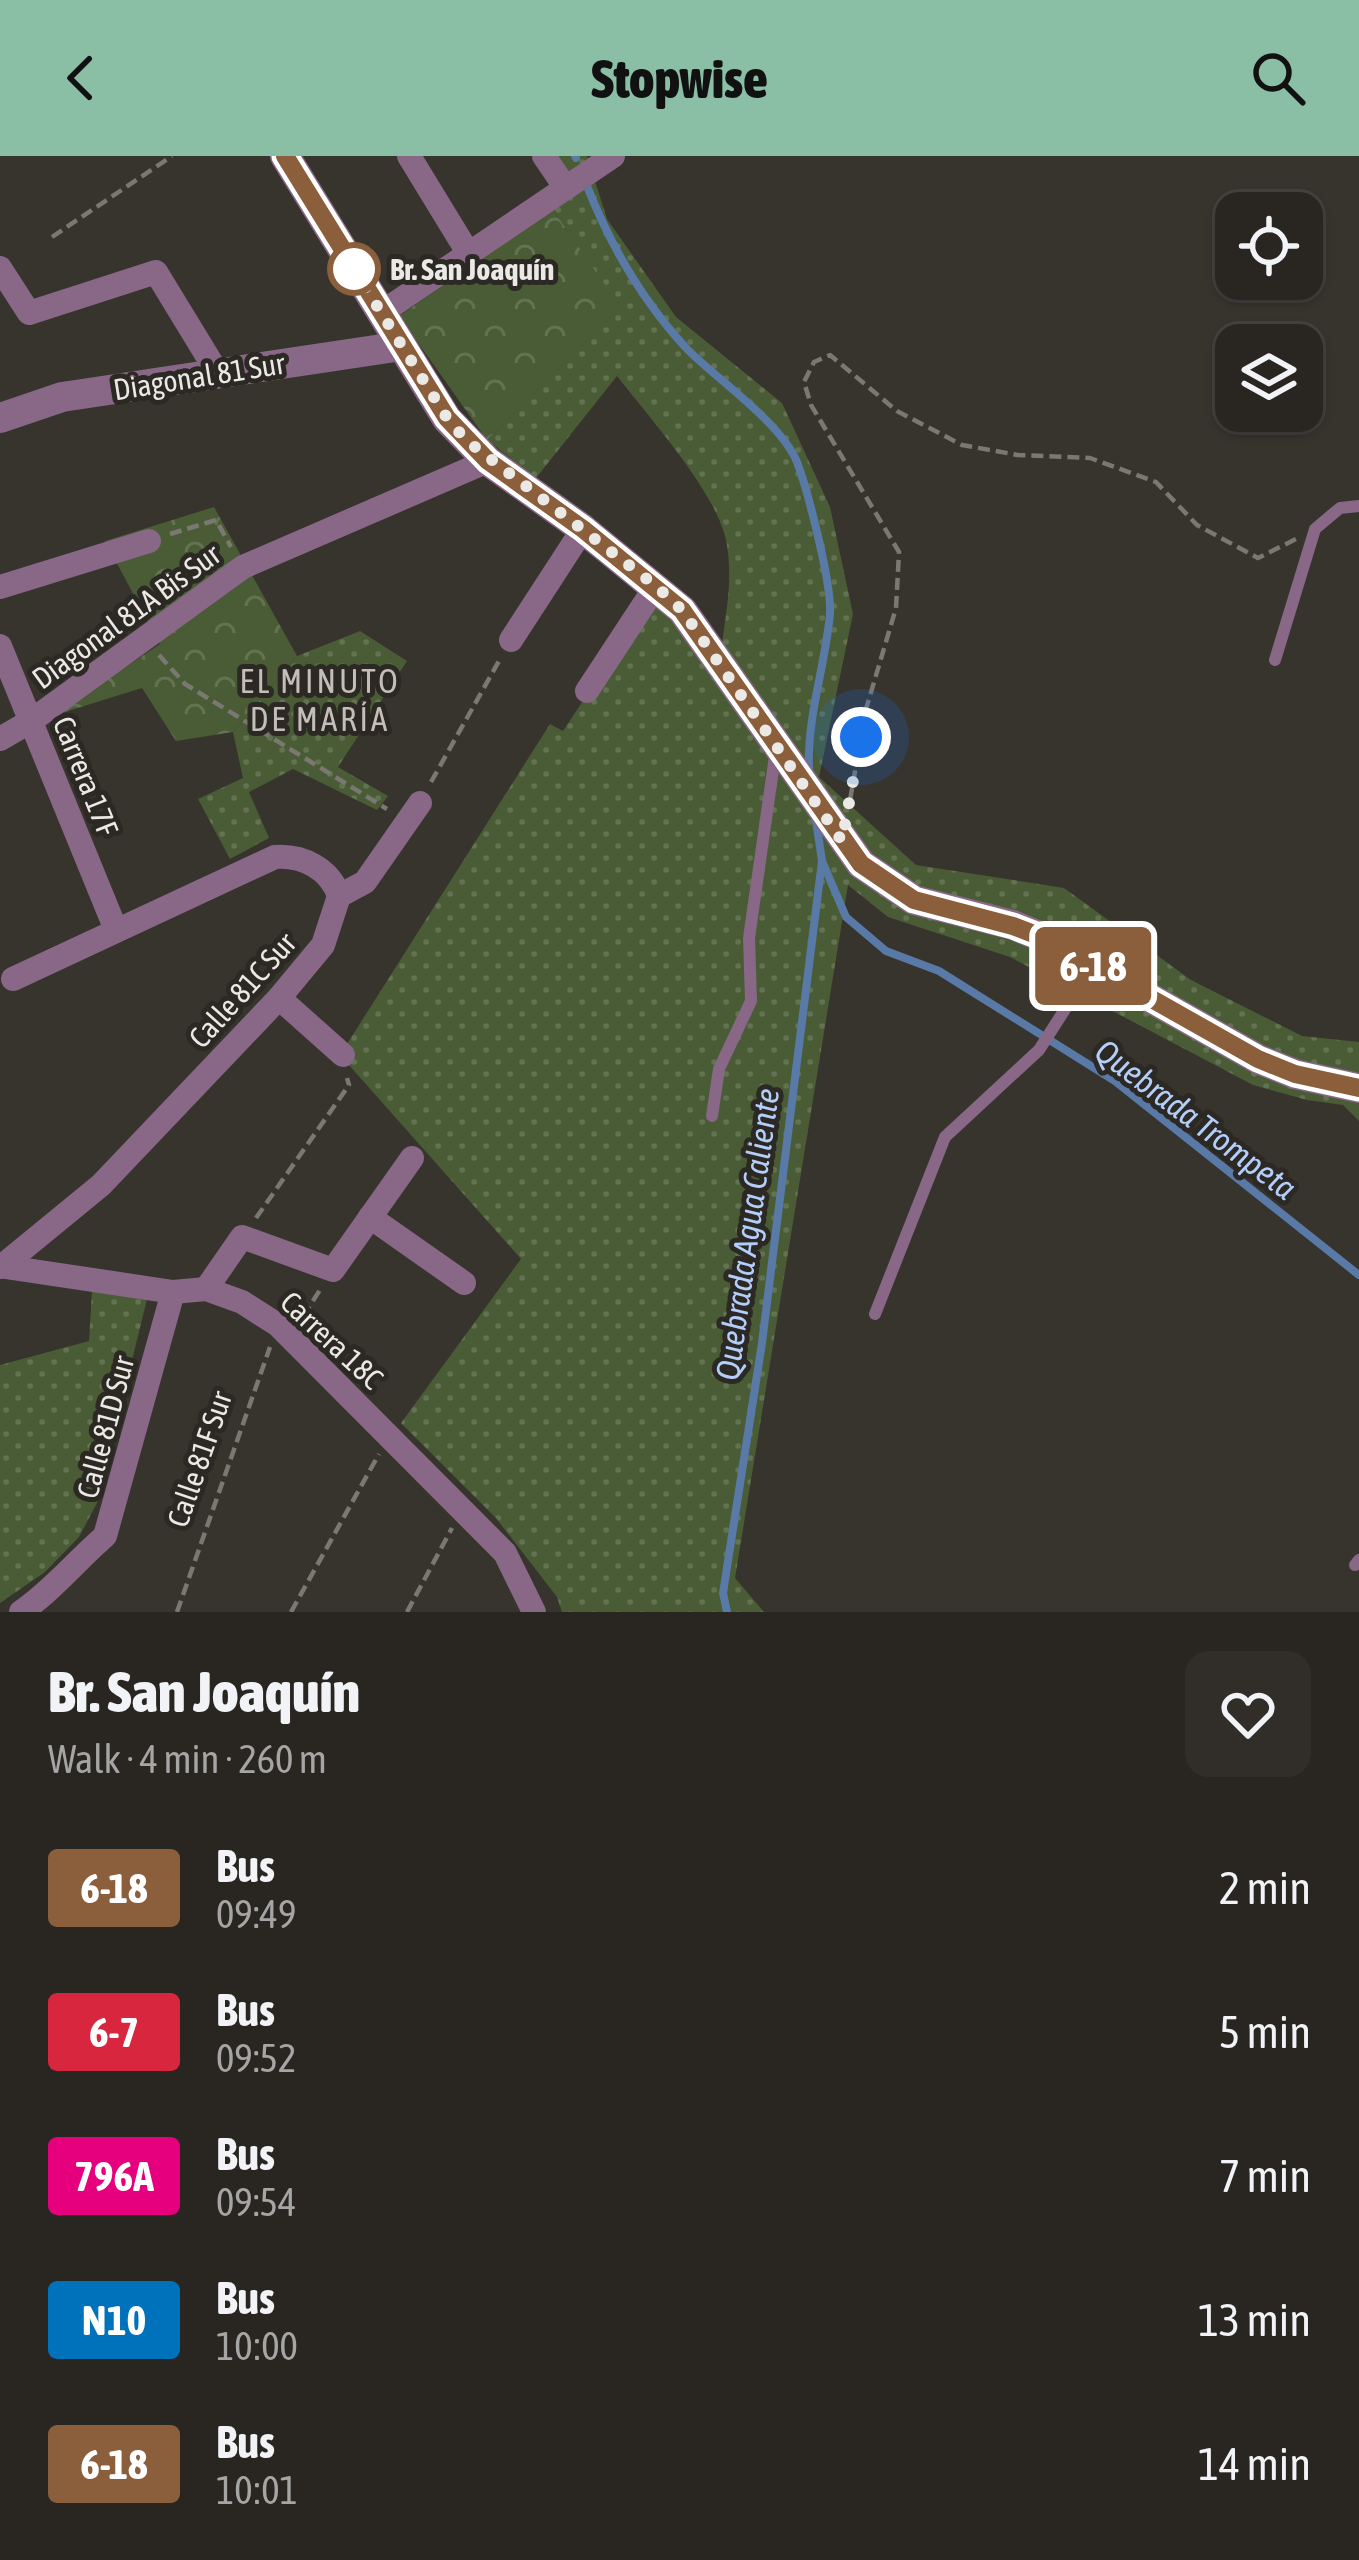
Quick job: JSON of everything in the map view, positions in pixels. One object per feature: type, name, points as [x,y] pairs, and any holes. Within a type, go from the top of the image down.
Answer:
[{"type":"street","points":[[285,156],[447,418],[488,461],[583,529],[682,610],[842,841],[877,878],[914,900],[1013,926],[1258,1059],[1295,1074],[1359,1088]]},
{"type":"street","points":[[409,156],[467,251]]},
{"type":"street","points":[[544,156],[565,187]]},
{"type":"street","points":[[381,313],[613,156]]},
{"type":"street","points":[[4,281],[29,313],[156,272],[217,372]]},
{"type":"street","name":"Diagonal 81 Sur","points":[[0,418],[62,397],[402,346]]},
{"type":"street","name":"Diagonal 81A Bis Sur","points":[[0,739],[243,567],[488,461]]},
{"type":"street","points":[[511,640],[583,529]]},
{"type":"street","points":[[0,587],[149,541]]},
{"type":"street","points":[[586,691],[656,586]]},
{"type":"street","name":"Carrera 17F","points":[[0,646],[116,930]]},
{"type":"street","name":"Calle 81C Sur","points":[[1,1266],[100,1185],[279,998],[323,945],[339,896],[364,882],[414,812]]},
{"type":"street","points":[[13,980],[267,860],[283,856],[309,862],[328,874],[339,896]]},
{"type":"street","points":[[279,998],[343,1055]]},
{"type":"street","points":[[206,1289],[242,1237],[333,1270],[412,1158]]},
{"type":"street","points":[[370,1217],[464,1283]]},
{"type":"street","name":"Carrera 18C","points":[[1,1266],[173,1292],[206,1289],[242,1302],[284,1331],[506,1552],[534,1612]]},
{"type":"street","name":"Calle 81D Sur","points":[[21,1612],[60,1582],[105,1536],[173,1292]]},
{"type":"lane","points":[[1275,660],[1315,529],[1340,508],[1359,506]]},
{"type":"lane","points":[[712,1116],[719,1069],[751,1001],[749,938],[776,747]]},
{"type":"lane","points":[[875,1315],[946,1137],[1039,1050],[1093,966]]},
{"type":"path","points":[[52,237],[172,156]]},
{"type":"path","points":[[842,841],[866,709],[896,608],[899,552],[811,406],[804,382],[814,362],[830,355],[897,411],[962,445],[1018,455],[1090,458],[1156,482],[1197,525],[1258,558],[1315,529]]},
{"type":"path","points":[[149,541],[215,520],[243,567]]},
{"type":"path","points":[[144,639],[185,684],[414,812],[511,640]]},
{"type":"path","points":[[242,1237],[349,1085],[343,1055]]},
{"type":"path","name":"Calle 81F Sur","points":[[177,1612],[284,1331],[333,1270]]},
{"type":"path","points":[[291,1612],[390,1435]]},
{"type":"path","points":[[407,1612],[463,1507]]},
{"type":"green space","points":[[536,156],[587,156],[607,219],[676,317],[782,403],[830,507],[853,614],[819,777],[916,865],[1064,888],[1191,980],[1302,1036],[1359,1042],[1359,1121],[1343,1105],[1253,1085],[1010,957],[888,917],[848,885],[735,1578],[764,1612],[562,1612],[557,1597],[496,1518],[401,1423],[521,1259],[340,1055],[550,724],[563,731],[664,579],[722,643],[729,566],[720,521],[679,455],[617,376],[536,478],[487,440],[619,307],[553,210],[562,201]]},
{"type":"green space","points":[[553,210],[620,307],[487,440],[399,316]]},
{"type":"green space","points":[[214,507],[297,656],[233,732],[176,741],[142,688],[52,716],[160,644],[105,541]]},
{"type":"green space","points":[[360,631],[407,661],[338,767],[388,796],[377,810],[293,769],[249,792],[269,838],[230,859],[198,799],[243,778],[233,732],[297,656]]},
{"type":"green space","points":[[92,1290],[148,1295],[97,1503],[79,1537],[45,1572],[0,1603],[0,1365],[89,1341]]},
{"type":"waterway","name":"Quebrada Trompeta","points":[[587,186],[618,252],[657,313],[688,350],[777,432],[797,462],[830,600],[809,769]]},
{"type":"waterway","name":"Quebrada Trompeta","points":[[816,821],[822,861],[846,917],[886,951],[939,971],[1115,1081],[1359,1275]]},
{"type":"waterway","name":"Quebrada Agua Caliente","points":[[727,1612],[723,1593],[762,1343],[822,861]]},
{"type":"bus line","name":"6-18","points":[[285,156],[447,418],[488,461],[583,529],[682,610],[842,841],[877,878],[914,900],[1044,938],[1258,1059],[1295,1074],[1359,1088]]},
{"type":"place","name":"Br. San Joaquín","points":[[354,269]]},
{"type":"district","name":"EL MINUTO DE MARÍA","points":[[320,700]]},
{"type":"route","points":[[354,269],[447,418],[466,440],[682,610],[842,841],[861,737]]}]
